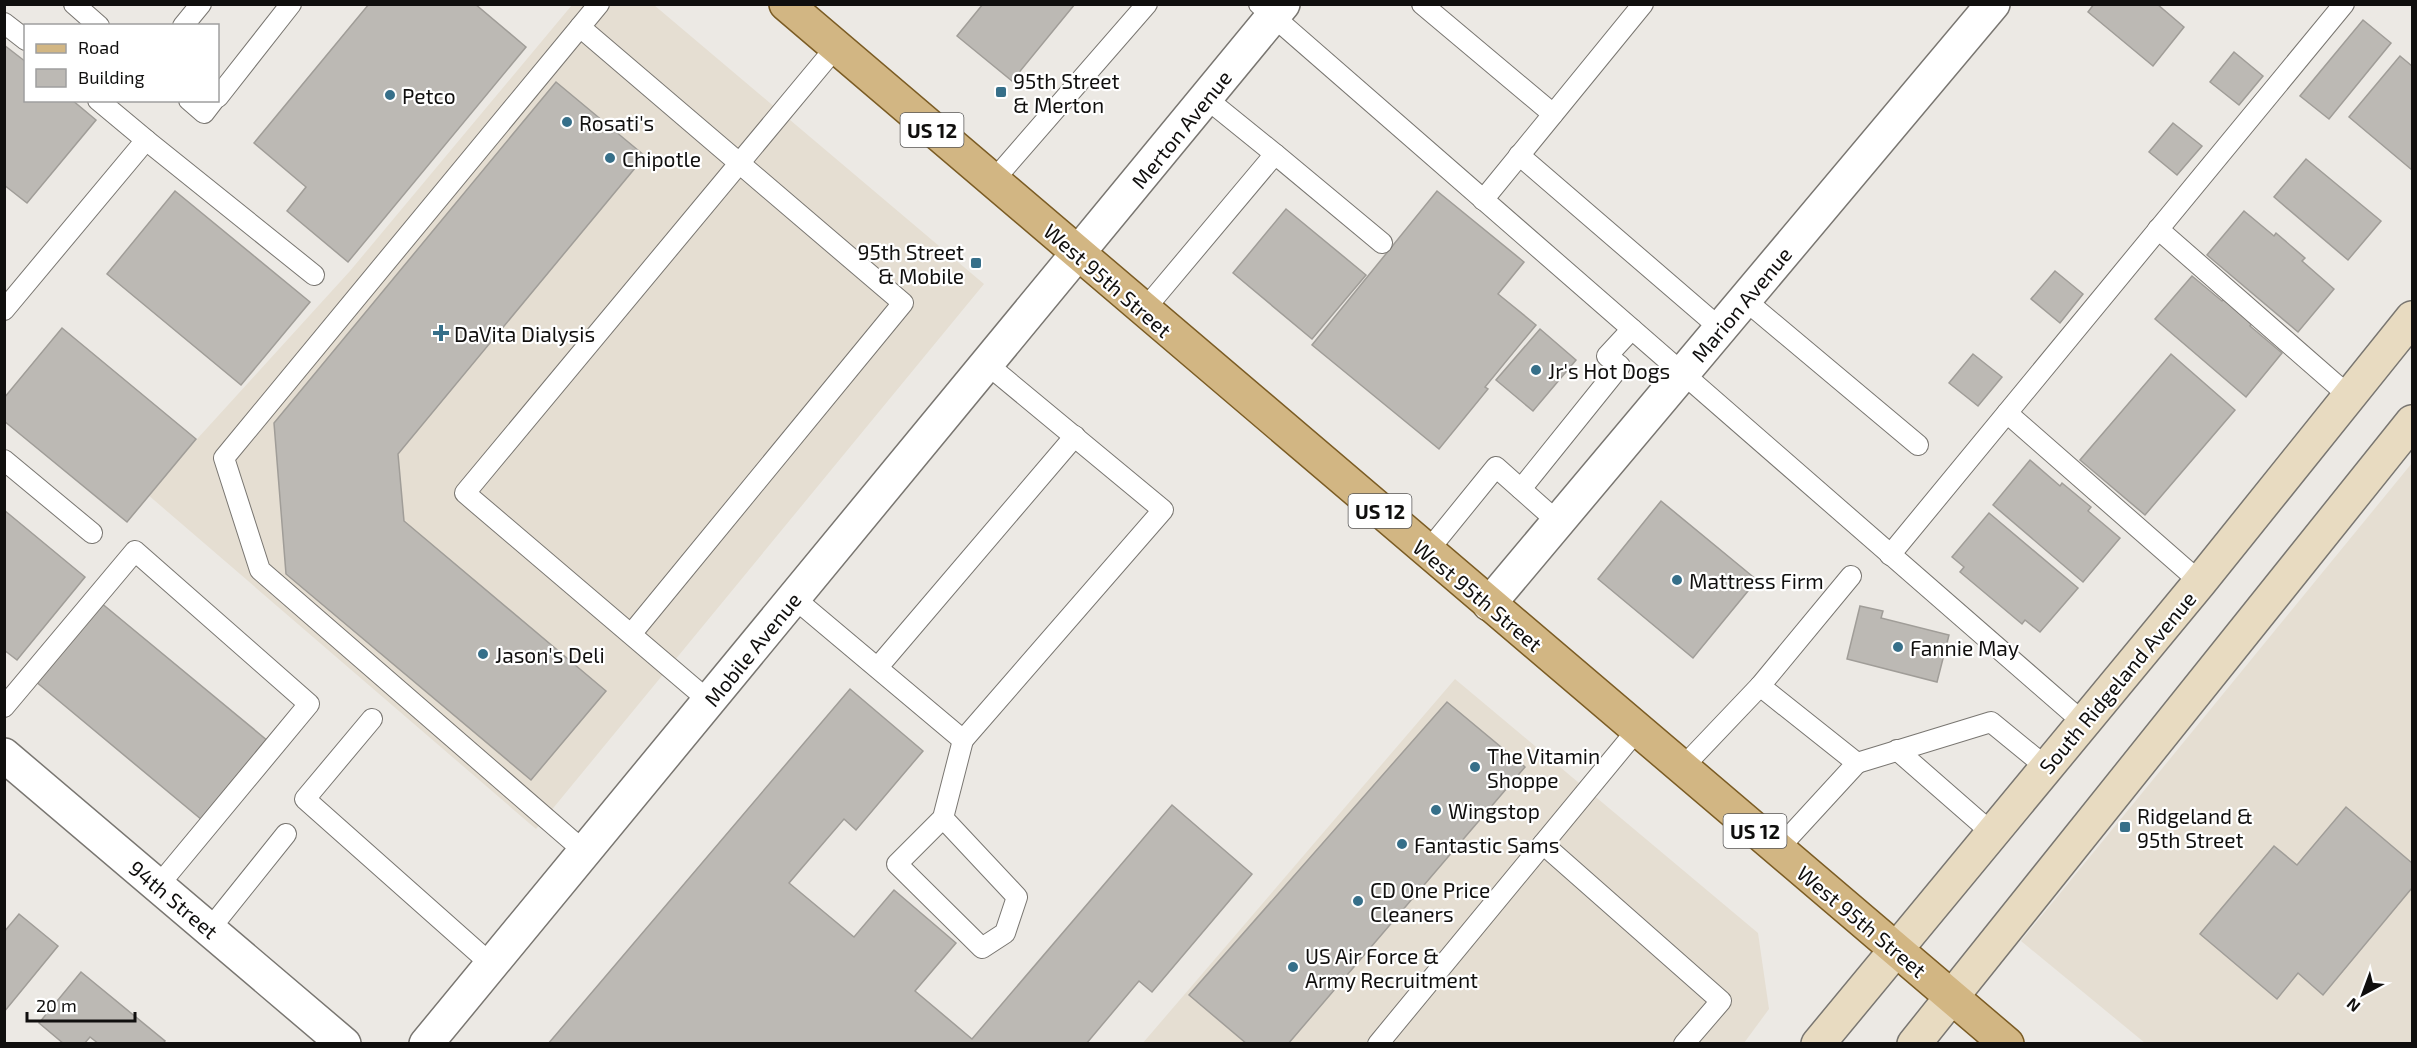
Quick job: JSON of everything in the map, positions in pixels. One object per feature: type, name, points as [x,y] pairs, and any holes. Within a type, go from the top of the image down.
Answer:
[{"type":"main road","name":"West 95th Street","points":[[786,4],[2007,1044]]},
{"type":"main road","name":"South Ridgeland Avenue","points":[[1818,1044],[2200,582],[2412,318]]},
{"type":"main road","points":[[1914,1044],[2412,422]]},
{"type":"street","name":"Marion Avenue","points":[[1489,604],[1993,4]]},
{"type":"street","name":"Merton Avenue","points":[[1079,254],[1206,99],[1272,9]]},
{"type":"street","name":"Mobile Avenue","points":[[426,1044],[1079,254]]},
{"type":"street","name":"94th Street","points":[[4,755],[344,1044]]},
{"type":"lane","points":[[74,4],[97,24]]},
{"type":"lane","points":[[185,24],[201,4]]},
{"type":"lane","points":[[219,96],[291,4]]},
{"type":"lane","points":[[585,852],[260,570],[224,458],[599,4]]},
{"type":"lane","points":[[993,181],[1148,4]]},
{"type":"lane","points":[[1422,4],[1553,114]]},
{"type":"lane","points":[[1483,200],[1643,4]]},
{"type":"lane","points":[[1890,555],[2344,4]]},
{"type":"lane","points":[[1272,9],[1483,200],[2084,723]]},
{"type":"lane","points":[[4,23],[24,38]]},
{"type":"lane","points":[[580,27],[903,303],[632,633]]},
{"type":"lane","points":[[709,701],[465,493],[836,47]]},
{"type":"lane","points":[[1206,99],[1382,243]]},
{"type":"lane","points":[[100,102],[314,276]]},
{"type":"lane","points":[[191,102],[204,113],[212,102]]},
{"type":"lane","points":[[4,310],[146,140]]},
{"type":"lane","points":[[1144,310],[1275,154]]},
{"type":"lane","points":[[1519,155],[1721,329]]},
{"type":"lane","points":[[2158,230],[2349,396]]},
{"type":"lane","points":[[1745,300],[1918,445]]},
{"type":"lane","points":[[1521,489],[1620,366],[1607,356],[1632,329]]},
{"type":"lane","points":[[943,818],[1017,897],[1005,933],[982,948],[897,864],[943,818],[963,740],[1163,510],[987,365]]},
{"type":"lane","points":[[2007,413],[2200,582]]},
{"type":"lane","points":[[878,667],[1075,436]]},
{"type":"lane","points":[[4,460],[92,533]]},
{"type":"lane","points":[[1427,552],[1497,467],[1558,522]]},
{"type":"lane","points":[[4,707],[135,551],[309,704],[158,886]]},
{"type":"lane","points":[[1682,768],[1760,686],[1851,576]]},
{"type":"lane","points":[[794,598],[963,740]]},
{"type":"lane","points":[[1760,686],[1857,763]]},
{"type":"lane","points":[[372,720],[305,799],[492,965]]},
{"type":"lane","points":[[1777,849],[1857,763],[1897,750],[1991,722],[2046,767]]},
{"type":"lane","points":[[1378,1044],[1637,730]]},
{"type":"lane","points":[[1897,750],[1992,832]]},
{"type":"lane","points":[[209,930],[286,834]]},
{"type":"lane","points":[[1543,844],[1721,1001],[1684,1044]]},
{"type":"shaded area","points":[[572,5],[654,5],[984,284],[536,829],[147,494],[350,271]]},
{"type":"shaded area","points":[[2412,463],[2412,1043],[2145,1043],[2021,941]]},
{"type":"shaded area","points":[[1455,679],[1758,933],[1769,1009],[1744,1043],[1142,1044]]},
{"type":"building","name":"Petco","points":[[369,4],[475,4],[526,47],[348,262],[287,211],[306,187],[254,143]]},
{"type":"building","points":[[983,4],[1075,4],[1012,81],[957,36]]},
{"type":"building","points":[[2094,4],[2157,4],[2184,27],[2153,66],[2088,12]]},
{"type":"building","points":[[2363,20],[2391,43],[2329,119],[2300,96]]},
{"type":"building","points":[[4,45],[24,60],[24,102],[74,102],[96,120],[27,203],[4,185]]},
{"type":"building","points":[[2234,52],[2263,76],[2239,105],[2210,82]]},
{"type":"building","points":[[2400,56],[2412,66],[2412,170],[2349,117]]},
{"type":"building","points":[[556,82],[645,156],[398,454],[404,521],[606,691],[531,780],[286,574],[274,423]]},
{"type":"building","points":[[2173,123],[2202,146],[2177,175],[2149,152]]},
{"type":"building","points":[[2306,159],[2381,221],[2348,260],[2274,197]]},
{"type":"building","points":[[175,191],[310,302],[241,385],[107,274]]},
{"type":"building","points":[[1437,191],[1524,262],[1498,294],[1536,325],[1485,387],[1488,389],[1439,449],[1312,345]]},
{"type":"building","points":[[1286,209],[1366,275],[1312,339],[1233,273]]},
{"type":"building","points":[[2244,211],[2274,236],[2276,233],[2305,258],[2302,261],[2334,289],[2298,332],[2207,255]]},
{"type":"building","points":[[2055,271],[2083,294],[2060,323],[2031,299]]},
{"type":"building","points":[[2192,276],[2222,301],[2224,298],[2253,322],[2250,326],[2282,353],[2246,397],[2155,319]]},
{"type":"building","points":[[62,328],[196,439],[127,522],[4,421],[4,398]]},
{"type":"building","name":"Jr's Hot Dogs","points":[[1540,329],[1576,360],[1533,411],[1496,380]]},
{"type":"building","points":[[1973,354],[2002,377],[1978,406],[1949,383]]},
{"type":"building","points":[[2171,354],[2235,410],[2145,515],[2080,460]]},
{"type":"building","points":[[2030,460],[2060,486],[2062,483],[2091,507],[2088,511],[2120,538],[2083,582],[1993,505]]},
{"type":"building","name":"Mattress Firm","points":[[1661,501],[1757,580],[1693,658],[1598,579]]},
{"type":"building","points":[[4,510],[85,577],[17,660],[4,650]]},
{"type":"building","points":[[1989,513],[2078,588],[2040,632],[2025,620],[2022,624],[1960,572],[1964,567],[1952,557]]},
{"type":"building","points":[[100,602],[268,741],[202,820],[35,681]]},
{"type":"building","name":"Fannie May","points":[[1860,606],[1883,611],[1881,618],[1949,635],[1937,682],[1847,659]]},
{"type":"building","points":[[850,689],[923,751],[856,830],[844,819],[789,883],[854,937],[894,890],[956,943],[915,991],[972,1039],[1172,805],[1252,874],[1152,992],[1139,981],[1086,1044],[548,1044]]},
{"type":"building","points":[[1447,702],[1525,767],[1288,1044],[1247,1044],[1189,995]]},
{"type":"building","points":[[2346,807],[2412,863],[2412,888],[2323,995],[2298,973],[2277,999],[2200,934],[2274,846],[2297,865]]},
{"type":"building","points":[[19,914],[58,946],[4,1012],[4,932]]},
{"type":"building","points":[[81,972],[165,1041],[163,1044],[99,1044],[90,1037],[84,1044],[64,1044],[39,1023]]},
{"type":"place","name":"95th Street & Merton","points":[[1001,92]]},
{"type":"place","name":"Petco","points":[[390,95]]},
{"type":"place","name":"Rosati's","points":[[567,122]]},
{"type":"place","name":"Chipotle","points":[[610,158]]},
{"type":"place","name":"95th Street & Mobile","points":[[976,263]]},
{"type":"place","name":"DaVita Dialysis","points":[[441,333]]},
{"type":"place","name":"Jr's Hot Dogs","points":[[1536,370]]},
{"type":"place","name":"Mattress Firm","points":[[1677,580]]},
{"type":"place","name":"Fannie May","points":[[1898,647]]},
{"type":"place","name":"Jason's Deli","points":[[483,654]]},
{"type":"place","name":"The Vitamin Shoppe","points":[[1475,767]]},
{"type":"place","name":"Wingstop","points":[[1436,810]]},
{"type":"place","name":"Ridgeland & 95th Street","points":[[2125,827]]},
{"type":"place","name":"Fantastic Sams","points":[[1402,844]]},
{"type":"place","name":"CD One Price Cleaners","points":[[1358,901]]},
{"type":"place","name":"US Air Force & Army Recruitment","points":[[1293,967]]}]
